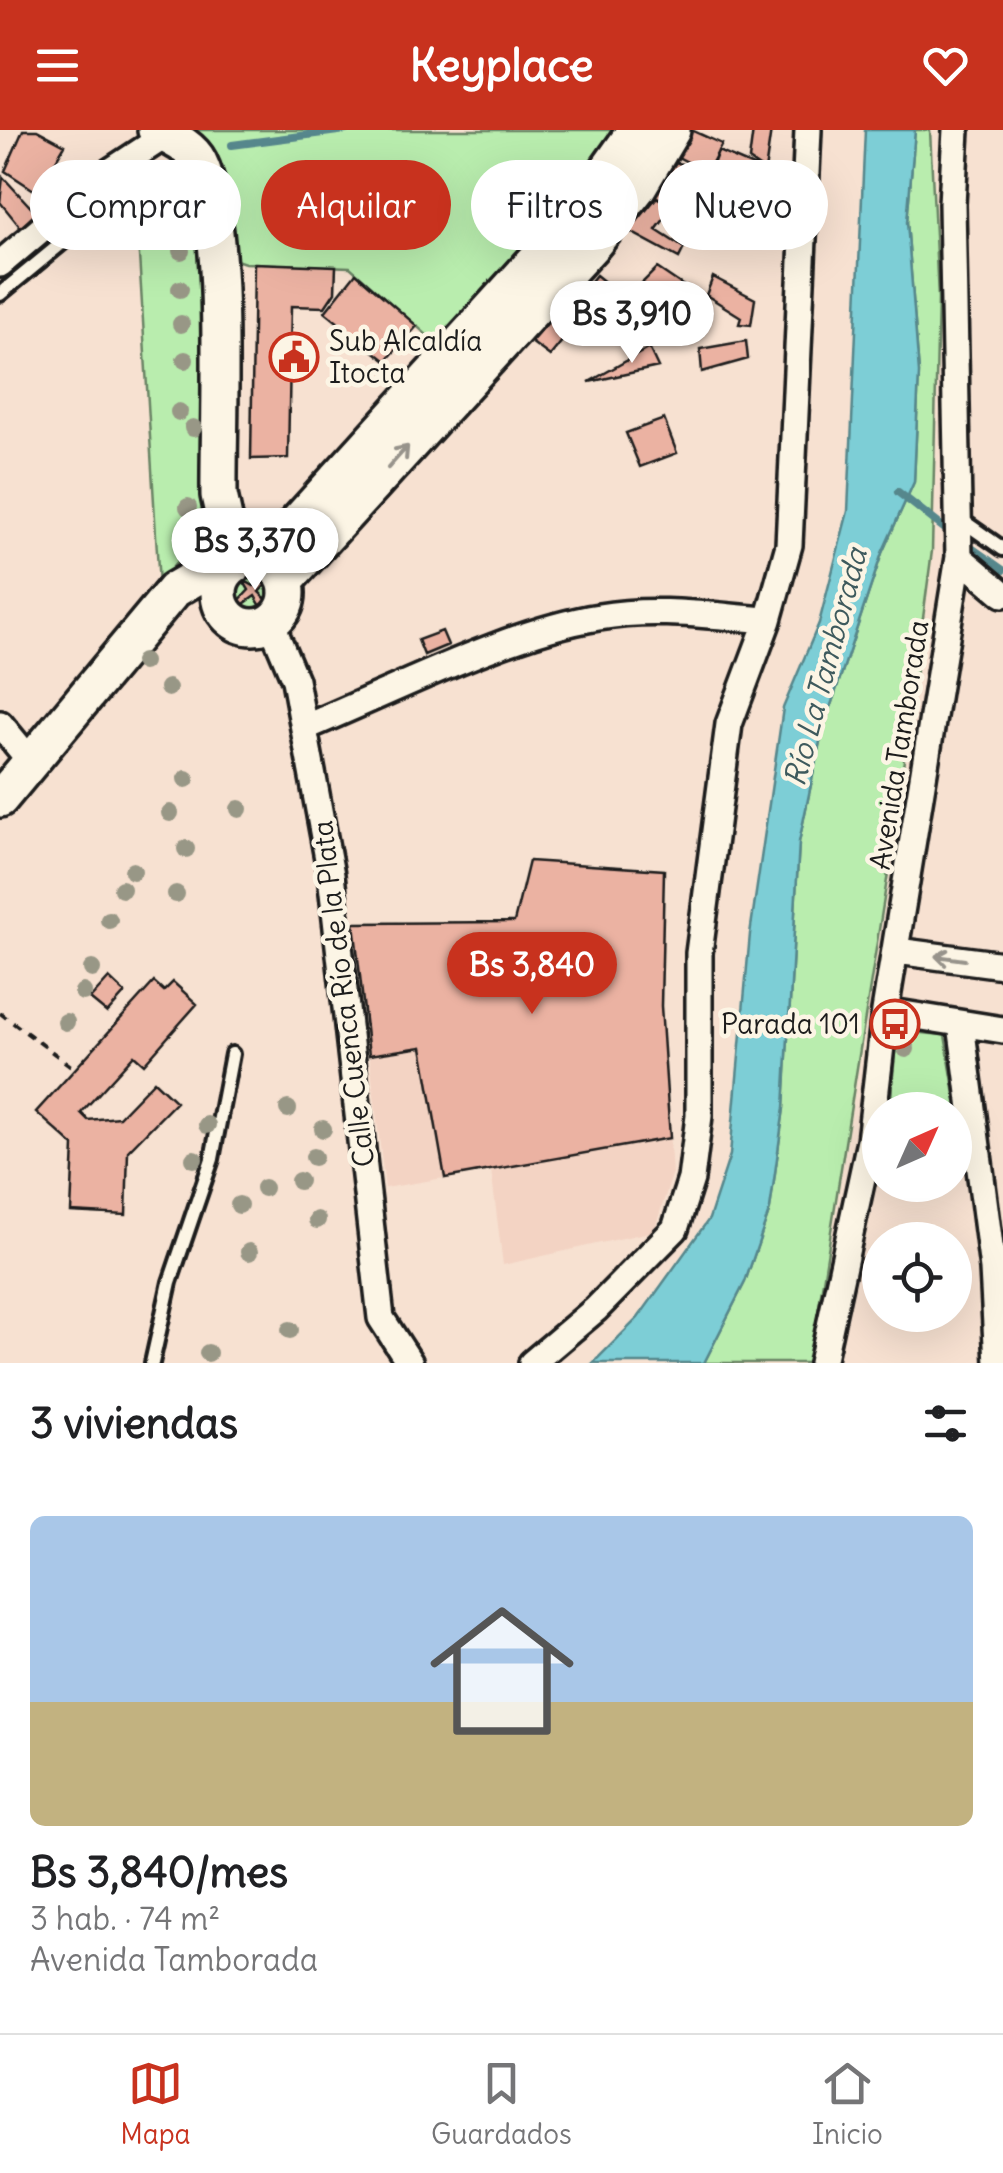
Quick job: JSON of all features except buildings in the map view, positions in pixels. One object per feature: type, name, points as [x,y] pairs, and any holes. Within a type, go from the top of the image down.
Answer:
[{"type":"main road","points":[[0,799],[174,590],[202,573],[254,570],[574,219],[636,130]]},
{"type":"main road","points":[[161,133],[198,160],[207,188],[216,257],[219,494],[226,527],[254,570],[287,600],[271,623],[246,627],[229,617],[220,602],[254,570],[595,242],[637,189],[672,130]]},
{"type":"street","points":[[532,1363],[675,1229],[691,1179],[699,1116],[700,954],[729,724],[768,620],[789,544],[795,488],[808,130]]},
{"type":"street","name":"Avenida Tamborada","points":[[822,1363],[870,1141],[885,1011],[960,538],[952,204],[956,130]]},
{"type":"street","points":[[0,264],[161,133]]},
{"type":"street","points":[[960,538],[1003,594]]},
{"type":"street","points":[[306,727],[556,625],[604,616],[668,612],[768,620]]},
{"type":"street","name":"Calle Cuenca Río de la Plata","points":[[271,623],[285,650],[306,727],[331,875],[381,1318],[410,1363]]},
{"type":"street","points":[[0,724],[32,763]]},
{"type":"street","points":[[897,951],[1003,966]]},
{"type":"street","points":[[885,1011],[1003,1030]]},
{"type":"street","points":[[961,1024],[993,1269],[998,1363]]},
{"type":"lane","points":[[0,294],[53,250]]},
{"type":"lane","points":[[960,538],[1003,549]]},
{"type":"lane","points":[[152,1363],[170,1282],[212,1160],[232,1054]]},
{"type":"path","points":[[0,1014],[75,1069]]},
{"type":"shaded area","points":[[529,861],[664,870],[661,1006],[672,1175],[654,1231],[503,1265],[491,1170],[385,1188],[354,923],[514,922]]},
{"type":"green space","points":[[192,130],[619,130],[598,160],[471,160],[471,250],[524,250],[437,344],[350,267],[245,263],[227,257],[226,250],[241,250],[241,160],[214,160]]},
{"type":"green space","points":[[915,130],[930,130],[938,298],[932,551],[893,842],[810,1363],[704,1363],[745,1282],[770,1209],[784,1108],[799,842],[822,732],[882,553],[914,482],[919,373],[907,222]]},
{"type":"green space","points":[[138,250],[200,250],[204,509],[200,532],[159,585]]},
{"type":"green space","points":[[253,572],[268,578],[274,593],[268,608],[253,614],[238,608],[232,593],[238,578]]},
{"type":"green space","points":[[897,1031],[945,1035],[955,1092],[892,1092]]},
{"type":"water","name":"Río La Tamborada","points":[[865,130],[915,130],[907,222],[919,373],[914,482],[882,553],[822,732],[799,842],[784,1108],[770,1209],[745,1282],[704,1363],[593,1363],[638,1318],[709,1219],[730,1155],[750,934],[783,708],[819,623],[848,511]]},
{"type":"waterway","points":[[232,145],[346,130]]},
{"type":"waterway","points":[[898,492],[954,536]]},
{"type":"waterway","points":[[966,544],[1003,570]]},
{"type":"place","name":"Sub Alcaldía Itocta","points":[[294,357]]},
{"type":"place","name":"Parada 101","points":[[895,1024]]}]
